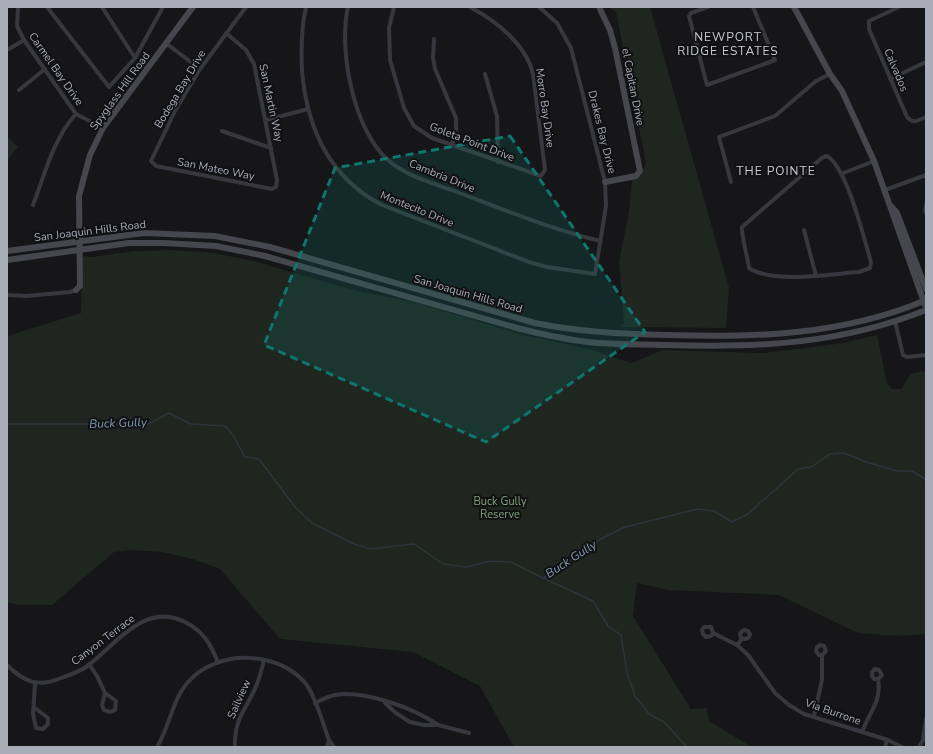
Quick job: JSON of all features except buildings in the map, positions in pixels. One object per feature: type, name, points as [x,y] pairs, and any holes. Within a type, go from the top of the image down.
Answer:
[{"type":"main road","name":"Spyglass Hill Road","points":[[76,290],[80,286],[78,251],[79,196],[90,155],[103,128],[167,44],[193,7]]},
{"type":"main road","name":"el Capitan Drive","points":[[599,7],[610,30],[615,48],[639,174],[605,182]]},
{"type":"main road","points":[[794,7],[830,74],[842,91],[874,161],[925,302]]},
{"type":"main road","points":[[890,204],[897,213],[926,289]]},
{"type":"main road","name":"San Joaquin Hills Road","points":[[7,251],[35,249],[79,241],[144,234],[215,236],[270,247],[535,323],[568,330],[598,333],[707,337],[787,334],[820,330],[862,321],[925,302]]},
{"type":"main road","name":"San Joaquin Hills Road","points":[[7,260],[129,243],[164,243],[222,248],[265,256],[517,328],[588,342],[751,346],[823,339],[857,332],[926,310]]},
{"type":"street","name":"Carmel Bay Drive","points":[[18,7],[17,26],[24,40],[76,114],[103,128]]},
{"type":"street","points":[[47,7],[109,87],[135,58],[162,9],[157,7]]},
{"type":"street","points":[[102,7],[135,58]]},
{"type":"street","name":"Bodega Bay Drive","points":[[152,164],[152,157],[200,69],[246,7]]},
{"type":"street","name":"Montecito Drive","points":[[306,7],[302,29],[301,51],[308,109],[319,141],[332,163],[352,185],[372,200],[529,262],[547,267],[595,274]]},
{"type":"street","name":"Cambria Drive","points":[[348,7],[345,48],[354,93],[363,121],[373,142],[388,160],[408,173],[535,222],[600,241]]},
{"type":"street","name":"Goleta Point Drive","points":[[394,7],[389,28],[389,50],[404,108],[410,120],[420,132],[452,146],[537,176],[544,173],[544,166]]},
{"type":"street","name":"Morro Bay Drive","points":[[470,7],[492,21],[514,40],[529,60],[533,74],[544,166]]},
{"type":"street","name":"Drakes Bay Drive","points":[[539,7],[556,23],[571,48],[605,182],[606,206],[595,274]]},
{"type":"street","points":[[708,7],[691,13],[689,16],[707,85],[775,60],[752,7]]},
{"type":"street","name":"Calvados","points":[[900,7],[869,21],[869,29],[907,116],[911,121],[915,122],[926,117]]},
{"type":"street","name":"San Martin Way","points":[[226,33],[246,50],[252,58],[278,180],[276,187]]},
{"type":"street","points":[[434,39],[433,58],[435,69],[456,118],[456,129],[452,146]]},
{"type":"street","points":[[9,49],[24,40]]},
{"type":"street","points":[[167,44],[200,69]]},
{"type":"street","points":[[890,79],[926,62]]},
{"type":"street","points":[[19,90],[45,69]]},
{"type":"street","points":[[485,74],[497,116],[498,162]]},
{"type":"street","points":[[731,182],[719,137],[775,116],[816,81],[830,74]]},
{"type":"street","points":[[266,120],[308,109]]},
{"type":"street","points":[[33,205],[56,142],[67,124],[76,114]]},
{"type":"street","points":[[222,131],[271,148]]},
{"type":"street","points":[[823,157],[832,159],[841,174],[853,201],[871,265],[865,271],[816,276],[782,277],[755,272],[749,268],[745,243],[741,233],[742,228],[823,157]]},
{"type":"street","points":[[841,174],[874,161]]},
{"type":"street","name":"San Mateo Way","points":[[152,164],[268,189],[276,187]]},
{"type":"street","points":[[885,190],[926,175]]},
{"type":"street","points":[[926,204],[926,213]]},
{"type":"street","points":[[804,230],[816,276]]},
{"type":"street","points":[[7,296],[27,296],[70,292],[76,290]]},
{"type":"street","points":[[894,321],[902,352],[907,357],[926,355]]},
{"type":"street","name":"Canyon Terrace","points":[[35,684],[58,680],[89,664],[133,626],[162,616],[182,620],[198,628],[212,646],[218,663]]},
{"type":"street","name":"Via Burrone","points":[[713,633],[737,645],[748,654],[775,693],[789,705],[814,716],[887,740],[902,747]]},
{"type":"street","points":[[737,645],[742,639]]},
{"type":"street","points":[[814,716],[822,680],[822,655]]},
{"type":"street","points":[[156,747],[164,735],[178,694],[189,681],[203,670],[218,663],[235,658],[264,660],[278,664],[293,673],[306,684],[329,740],[334,747]]},
{"type":"street","name":"Sailview","points":[[235,747],[235,731],[256,684],[264,660]]},
{"type":"street","points":[[89,664],[98,676],[105,693],[116,701],[115,710],[110,712],[104,710],[102,705],[105,693]]},
{"type":"street","points":[[7,665],[17,675],[35,684],[35,708],[33,714],[35,726],[38,729],[43,729],[48,724],[48,718],[35,708]]},
{"type":"street","points":[[862,732],[866,720],[874,709],[878,700],[880,688],[878,679]]},
{"type":"street","points":[[315,703],[335,695],[361,694],[424,716],[438,725],[468,734]]},
{"type":"street","points":[[383,702],[410,722],[424,725],[438,725]]},
{"type":"street","points":[[919,747],[923,740],[926,719]]},
{"type":"street","points":[[327,747],[329,740]]},
{"type":"street","points":[[886,747],[887,740]]},
{"type":"highlighted area","points":[[510,136],[645,332],[486,442],[264,345],[335,168]]},
{"type":"green space","points":[[608,7],[650,7],[729,288],[726,328],[621,327],[624,323],[619,262],[629,212],[632,179],[641,176],[646,163],[616,12]]},
{"type":"green space","points":[[7,136],[18,147],[7,161]]},
{"type":"green space","name":"Buck Gully Reserve","points":[[174,250],[214,253],[253,261],[350,289],[420,304],[523,335],[588,349],[632,363],[662,350],[761,353],[844,343],[877,335],[887,383],[892,389],[901,389],[911,374],[922,371],[926,373],[926,634],[896,636],[858,633],[779,595],[669,590],[637,583],[633,616],[691,709],[707,708],[709,721],[752,747],[514,747],[480,686],[413,652],[280,639],[220,569],[193,559],[162,552],[130,550],[114,552],[52,605],[19,605],[7,602],[7,336],[81,313],[82,256],[92,257],[134,251]]},
{"type":"waterway","name":"Buck Gully","points":[[7,424],[148,424],[169,413],[191,424],[225,426],[233,435],[245,457],[259,459],[295,507],[312,523],[354,544],[371,549],[414,544],[443,564],[467,567],[491,561],[511,562],[543,578],[558,569],[585,547],[625,527],[698,509],[714,511],[732,522],[748,514],[798,469],[811,467],[830,454],[844,453],[866,462],[897,471],[912,471],[924,478],[926,482]]},
{"type":"waterway","points":[[543,578],[593,601],[608,626],[621,635],[627,673],[635,696],[649,714],[664,722],[687,747]]},
{"type":"district","name":"NEWPORT RIDGE ESTATES","points":[[728,44]]},
{"type":"district","name":"THE POINTE","points":[[776,171]]}]
